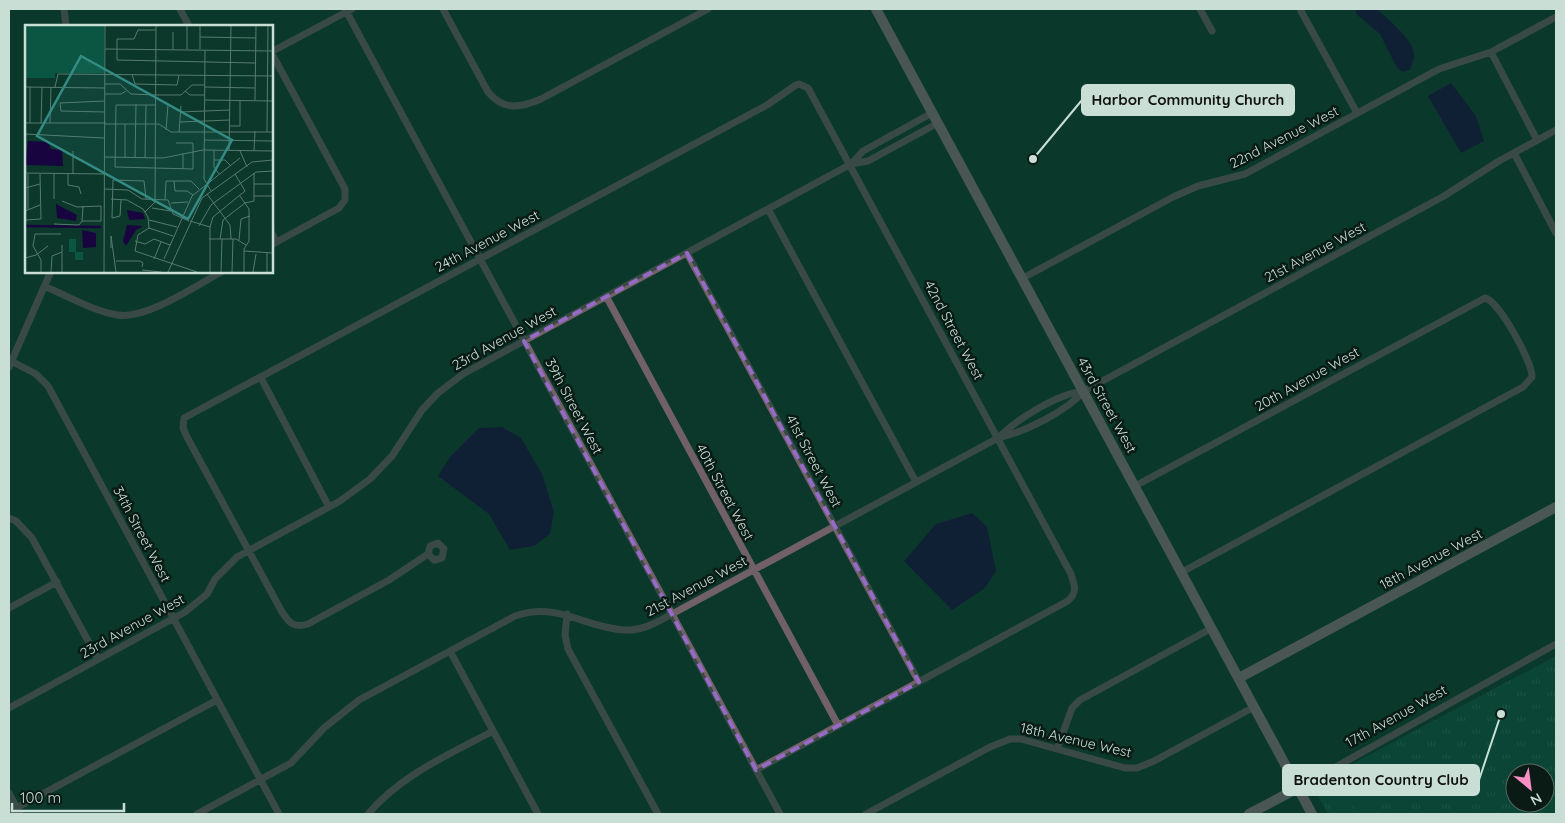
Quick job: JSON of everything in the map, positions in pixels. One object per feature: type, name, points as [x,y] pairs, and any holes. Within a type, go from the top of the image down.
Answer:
[{"type":"street","points":[[64,9],[66,25]]},
{"type":"street","points":[[180,9],[188,25]]},
{"type":"street","points":[[442,9],[488,92],[498,102],[518,107],[541,99],[708,9]]},
{"type":"street","name":"43rd Street West","points":[[876,9],[1312,814]]},
{"type":"street","points":[[1200,9],[1212,31]]},
{"type":"street","points":[[272,51],[348,10]]},
{"type":"street","name":"39th Street West","points":[[348,10],[780,814]]},
{"type":"street","points":[[1301,10],[1357,113]]},
{"type":"street","name":"22nd Avenue West","points":[[1022,278],[1173,197],[1198,186],[1244,174],[1439,69],[1491,52],[1556,17]]},
{"type":"street","points":[[1491,52],[1537,140]]},
{"type":"street","points":[[272,54],[345,189],[345,200],[339,208],[274,244]]},
{"type":"street","name":"24th Avenue West","points":[[248,550],[187,437],[182,422],[190,414],[261,378],[767,105],[796,85],[803,85]]},
{"type":"street","name":"42nd Street West","points":[[803,85],[808,88],[851,164],[1071,574],[1075,591],[1073,598],[918,682]]},
{"type":"street","name":"23rd Avenue West","points":[[9,708],[174,619],[200,601],[226,566],[248,550],[360,487],[380,469],[422,410],[438,393],[463,374],[851,164],[864,152],[932,113]]},
{"type":"street","name":"23rd Avenue West","points":[[851,164],[868,161],[938,123]]},
{"type":"street","name":"21st Avenue West","points":[[197,814],[291,763],[324,728],[359,700],[521,614],[552,611],[611,628],[626,630],[644,627],[672,614],[998,438],[1016,434],[1033,425],[1075,402],[1084,391],[1444,196],[1514,153],[1556,130]]},
{"type":"street","points":[[1514,153],[1556,233]]},
{"type":"street","points":[[768,209],[916,482]]},
{"type":"street","name":"41st Street West","points":[[687,253],[918,682]]},
{"type":"street","points":[[10,363],[46,287],[51,272]]},
{"type":"street","points":[[46,287],[112,314],[130,316],[147,312],[221,272]]},
{"type":"street","name":"40th Street West","points":[[606,296],[838,725]]},
{"type":"street","name":"20th Avenue West","points":[[1136,486],[1477,300],[1486,298],[1492,300],[1500,310],[1528,362],[1532,376],[1523,387],[1182,572]]},
{"type":"street","name":"34th Street West","points":[[10,363],[36,374],[48,386],[279,814]]},
{"type":"street","points":[[261,378],[329,506]]},
{"type":"street","name":"18th Avenue West","points":[[1239,678],[1556,507]]},
{"type":"street","points":[[9,518],[16,521],[32,538],[98,659]]},
{"type":"street","points":[[248,550],[282,612],[292,625],[296,627],[308,624],[389,580],[428,554]]},
{"type":"street","points":[[9,608],[57,582]]},
{"type":"street","points":[[567,614],[564,635],[568,649],[658,814]]},
{"type":"street","points":[[1057,749],[1069,715],[1080,700],[1212,628]]},
{"type":"street","name":"17th Avenue West","points":[[1249,814],[1556,644]]},
{"type":"street","points":[[450,651],[534,813]]},
{"type":"street","points":[[756,770],[918,682]]},
{"type":"street","points":[[9,812],[19,811],[217,700]]},
{"type":"street","name":"18th Avenue West","points":[[866,814],[1001,742],[1021,739],[1115,766],[1137,768],[1154,761],[1254,707]]},
{"type":"street","points":[[368,814],[378,802],[409,776],[493,731]]},
{"type":"street","points":[[9,793],[19,811]]},
{"type":"highlighted area","points":[[687,253],[919,682],[756,770],[524,341]]},
{"type":"green space","points":[[1556,656],[1556,814],[1328,814],[1312,785]]},
{"type":"green space","points":[[1360,782],[1365,791],[1374,798],[1359,810],[1349,804],[1346,796],[1350,785]]},
{"type":"shaded area","points":[[1356,9],[1378,9],[1405,36],[1413,48],[1414,54],[1410,70],[1402,72],[1396,66],[1380,34],[1356,14]]},
{"type":"shaded area","points":[[1451,83],[1476,116],[1484,141],[1461,153],[1428,96]]},
{"type":"shaded area","points":[[502,427],[521,438],[542,474],[554,512],[550,534],[534,546],[510,550],[489,514],[438,476],[450,457],[479,428]]},
{"type":"shaded area","points":[[972,513],[987,527],[996,571],[985,588],[952,610],[904,561],[936,524]]},
{"type":"place","name":"Harbor Community Church","points":[[1033,159]]},
{"type":"place","name":"Bradenton Country Club","points":[[1501,714]]}]
